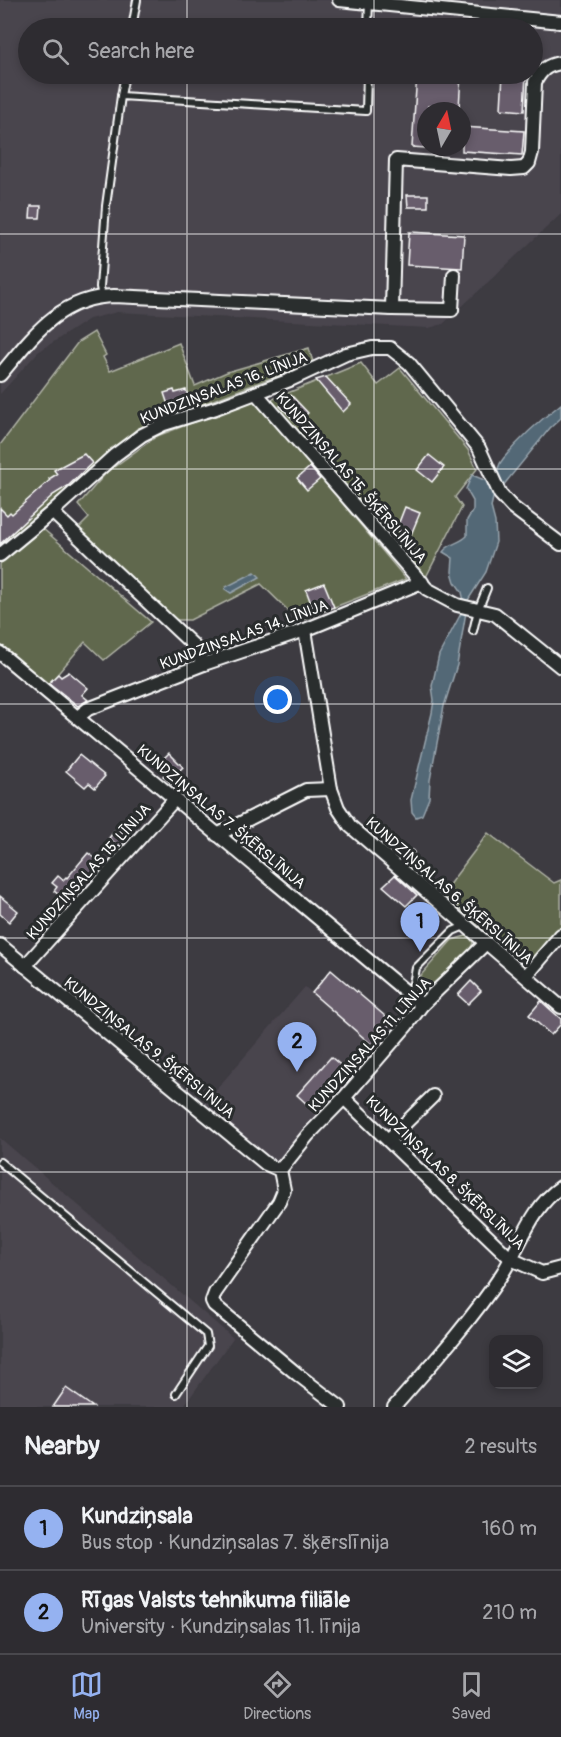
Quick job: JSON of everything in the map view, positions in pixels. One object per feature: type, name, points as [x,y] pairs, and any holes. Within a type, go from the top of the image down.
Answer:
[{"type":"street","points":[[339,0],[369,1],[524,18]]},
{"type":"street","points":[[543,20],[561,22]]},
{"type":"street","points":[[543,70],[550,64],[561,63]]},
{"type":"street","points":[[392,309],[396,160],[511,169],[524,168],[529,163],[532,152],[535,84]]},
{"type":"street","points":[[0,375],[46,322],[72,306],[102,297],[452,310],[454,275]]},
{"type":"street","name":"KUNDZIŅSALAS 16. LĪNIJA","points":[[0,555],[115,455],[142,435],[164,424],[256,393],[316,369],[346,354],[372,348],[390,348],[409,363],[479,448],[500,494],[512,507],[561,544]]},
{"type":"street","name":"KUNDZIŅSALAS 15. ŠĶĒRSLĪNIJA","points":[[256,393],[427,589],[457,605],[495,614],[561,667]]},
{"type":"street","points":[[52,512],[193,645],[204,664]]},
{"type":"street","name":"KUNDZIŅSALAS 14. LĪNIJA","points":[[78,717],[88,709],[204,664],[305,630],[423,582]]},
{"type":"street","name":"KUNDZIŅSALAS 6. ŠĶĒRSLĪNIJA","points":[[305,630],[331,789],[338,808],[350,826],[561,1007]]},
{"type":"street","name":"KUNDZIŅSALAS 7. ŠĶĒRSLĪNIJA","points":[[0,653],[422,1005]]},
{"type":"street","points":[[217,835],[306,790],[331,789]]},
{"type":"street","name":"KUNDZIŅSALAS 15. LĪNIJA","points":[[25,966],[175,799]]},
{"type":"street","points":[[526,976],[561,935]]},
{"type":"street","name":"KUNDZIŅSALAS 11. LĪNIJA","points":[[280,1170],[422,1005],[486,943]]},
{"type":"street","name":"KUNDZIŅSALAS 9. ŠĶĒRSLĪNIJA","points":[[0,945],[266,1164],[280,1170]]},
{"type":"street","points":[[388,1140],[433,1096]]},
{"type":"street","name":"KUNDZIŅSALAS 8. ŠĶĒRSLĪNIJA","points":[[344,1098],[511,1259],[542,1273],[561,1268]]},
{"type":"street","points":[[280,1170],[284,1190],[279,1202],[212,1301],[281,1361],[340,1407]]},
{"type":"street","points":[[394,1407],[444,1350],[502,1274],[538,1209],[552,1193],[561,1187]]},
{"type":"lane","points":[[134,18],[137,0]]},
{"type":"lane","points":[[368,18],[369,1]]},
{"type":"lane","points":[[102,297],[100,287],[106,206],[123,84]]},
{"type":"lane","points":[[121,96],[366,111],[367,84]]},
{"type":"lane","points":[[473,631],[476,609],[487,588]]},
{"type":"lane","points":[[398,867],[410,854]]},
{"type":"lane","points":[[411,995],[416,968],[453,932],[467,925]]},
{"type":"lane","points":[[0,1162],[206,1334],[208,1346],[176,1394]]},
{"type":"shaded area","points":[[0,0],[561,0],[561,214],[443,324],[429,328],[117,312],[89,319],[38,352],[0,394]]},
{"type":"shaded area","points":[[331,970],[392,1022],[383,1032],[391,1039],[280,1163],[271,1163],[201,1107],[305,987],[312,993]]},
{"type":"shaded area","points":[[0,1138],[233,1338],[183,1407],[0,1407]]},
{"type":"green space","points":[[94,332],[106,355],[103,357],[110,371],[179,343],[195,386],[227,372],[309,348],[313,362],[137,429],[0,547],[0,445],[78,342]]},
{"type":"green space","points":[[361,363],[378,385],[400,368],[468,450],[477,469],[455,497],[462,507],[425,579],[268,401]]},
{"type":"green space","points":[[255,399],[406,579],[299,621],[261,584],[190,620],[171,620],[76,531],[89,518],[78,505],[107,472],[157,436]]},
{"type":"green space","points":[[42,528],[151,622],[104,660],[85,642],[48,685],[0,645],[0,564]]},
{"type":"green space","points":[[488,833],[554,883],[561,880],[561,931],[543,952],[538,951],[533,958],[526,958],[517,950],[509,950],[442,894]]},
{"type":"green space","points":[[469,936],[473,943],[467,955],[429,987],[423,987],[420,980],[421,975],[452,940]]},
{"type":"water","points":[[561,404],[561,418],[550,428],[493,498],[491,507],[495,522],[496,542],[486,572],[468,600],[457,665],[444,706],[430,780],[429,798],[422,815],[416,817],[412,812],[411,800],[432,713],[434,700],[432,686],[439,655],[465,606],[462,592],[452,572],[453,558],[443,552],[467,536],[467,520],[473,510],[473,501],[466,489],[472,475],[489,482],[495,476],[501,462],[516,444]]},
{"type":"water","points":[[255,572],[260,577],[231,593],[225,589],[226,587]]},
{"type":"building","points":[[416,84],[460,84],[459,102],[417,102],[417,147],[412,147]]},
{"type":"building","points":[[502,84],[525,84],[524,111],[501,109]]},
{"type":"building","points":[[471,128],[524,131],[522,155],[471,152]]},
{"type":"building","points":[[407,195],[428,195],[428,207],[408,207]]},
{"type":"building","points":[[31,206],[41,206],[40,218],[30,218]]},
{"type":"building","points":[[409,232],[464,235],[462,268],[407,265]]},
{"type":"building","points":[[326,377],[351,404],[343,412],[316,380]]},
{"type":"building","points":[[174,390],[175,393],[186,390],[190,404],[170,411],[164,393]]},
{"type":"building","points":[[291,395],[308,413],[297,423],[280,406]]},
{"type":"building","points":[[84,454],[92,463],[0,544],[0,508],[7,515],[10,512],[12,514],[57,474],[54,470]]},
{"type":"building","points":[[429,455],[444,467],[432,482],[417,470]]},
{"type":"building","points":[[310,467],[320,479],[307,490],[297,478]]},
{"type":"building","points":[[405,507],[420,513],[410,537],[396,530]]},
{"type":"building","points":[[324,583],[334,607],[315,614],[306,590]]},
{"type":"building","points":[[69,672],[88,688],[82,695],[88,700],[78,706],[49,683],[58,674],[61,677]]},
{"type":"building","points":[[169,753],[183,767],[177,773],[180,775],[172,784],[163,776],[167,772],[158,764]]},
{"type":"building","points":[[79,755],[105,776],[95,788],[89,783],[85,787],[66,771]]},
{"type":"building","points":[[117,828],[128,837],[120,847],[109,838]]},
{"type":"building","points":[[88,853],[101,863],[98,867],[101,869],[92,880],[86,876],[66,900],[54,891],[57,887],[52,883],[58,876],[63,880],[67,878]]},
{"type":"building","points":[[395,875],[417,895],[406,906],[383,886]]},
{"type":"building","points":[[0,896],[18,911],[9,922],[0,914]]},
{"type":"building","points":[[331,970],[392,1022],[372,1045],[312,993]]},
{"type":"building","points":[[471,981],[481,991],[468,1004],[458,995]]},
{"type":"building","points":[[541,1001],[561,1019],[561,1024],[551,1035],[529,1015]]},
{"type":"building","points":[[331,1057],[345,1069],[310,1107],[297,1095]]},
{"type":"building","points":[[66,1388],[93,1407],[53,1407]]},
{"type":"place","name":"Kundziņsala","points":[[420,952]]},
{"type":"place","name":"Rīgas Valsts tehnikuma filiāle","points":[[297,1072]]}]
